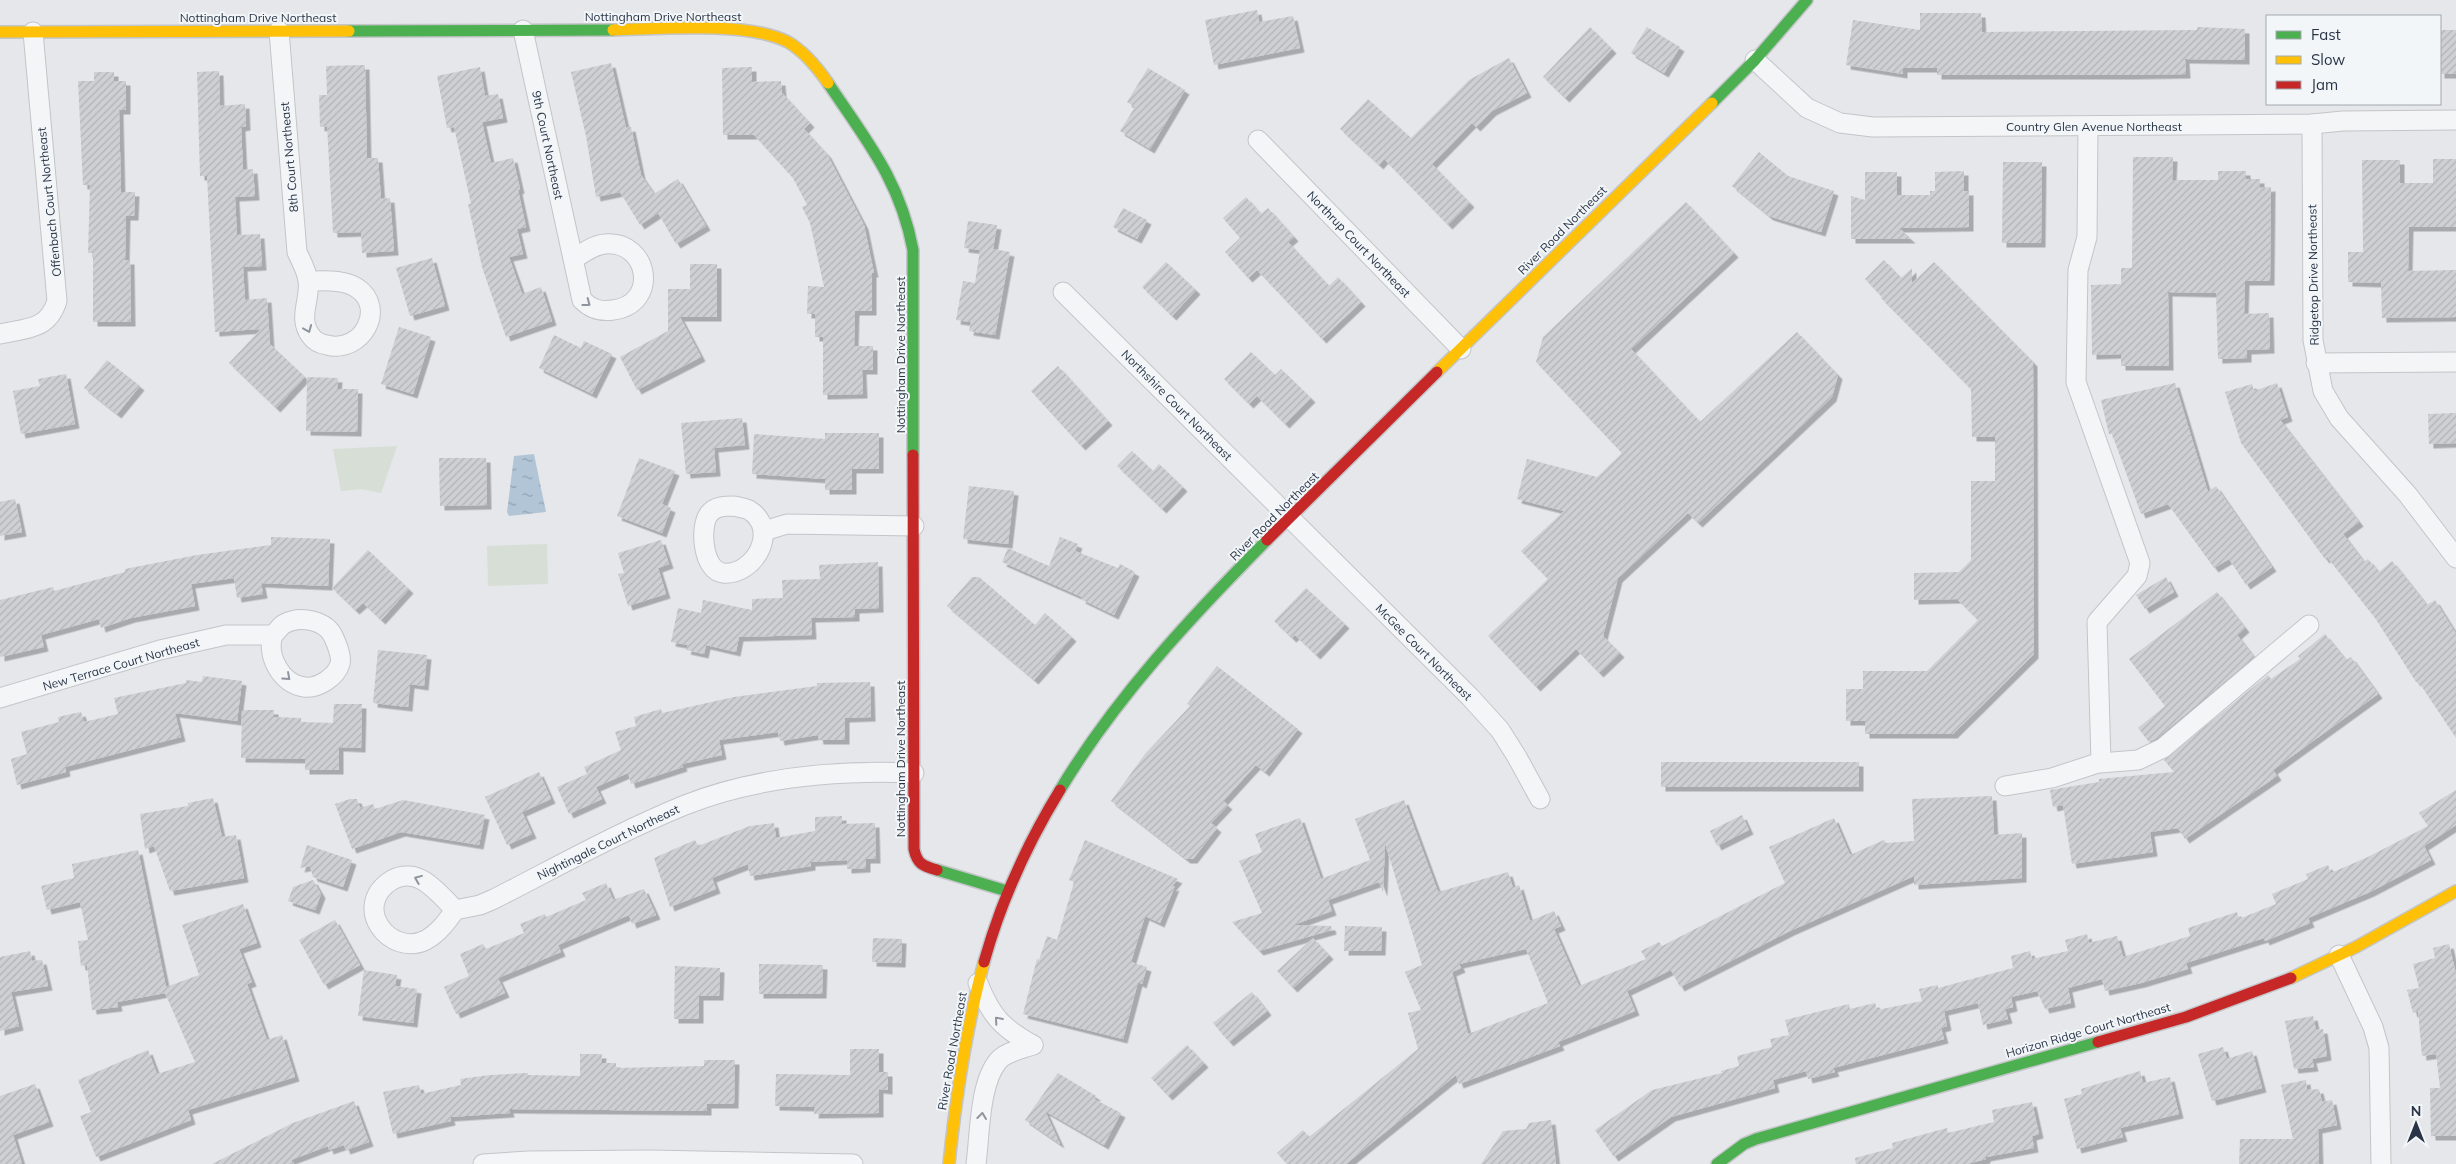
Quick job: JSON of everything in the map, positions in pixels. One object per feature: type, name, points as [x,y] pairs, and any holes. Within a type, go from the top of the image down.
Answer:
[{"type":"street","name":"River Road Northeast","points":[[949,1164],[970,1017],[990,936],[1007,891],[1041,820],[1074,766],[1117,706],[1162,652],[1291,518],[1460,349],[1755,60],[1807,0]]},
{"type":"street","name":"Nottingham Drive Northeast","points":[[0,32],[736,29],[776,36],[797,48],[813,62],[886,166],[910,225],[913,250],[914,849],[916,858],[921,865],[1007,891]]},
{"type":"street","name":"9th Court Northeast","points":[[523,30],[574,259]]},
{"type":"street","name":"8th Court Northeast","points":[[279,31],[298,252],[309,281]]},
{"type":"street","name":"Offenbach Court Northeast","points":[[0,334],[37,326],[46,321],[53,313],[57,301],[33,32]]},
{"type":"street","name":"Country Glen Avenue Northeast","points":[[1755,60],[1807,108],[1840,123],[1873,127],[2312,124],[2343,121],[2456,120]]},
{"type":"street","name":"Ridgetop Drive Northeast","points":[[2312,124],[2313,340],[2316,363],[2323,390],[2338,418],[2408,495],[2456,558]]},
{"type":"street","points":[[2088,126],[2086,237],[2078,270],[2076,382],[2140,563],[2137,576],[2098,622],[2100,763]]},
{"type":"street","name":"Northrup Court Northeast","points":[[1258,140],[1460,349]]},
{"type":"street","name":"Northshire Court Northeast","points":[[1063,292],[1291,518]]},
{"type":"street","points":[[2316,363],[2456,362]]},
{"type":"street","name":"McGee Court Northeast","points":[[1291,518],[1470,697],[1500,730],[1517,756],[1540,799]]},
{"type":"street","points":[[764,531],[787,524],[914,526]]},
{"type":"street","points":[[2004,786],[2052,778],[2100,763],[2138,760],[2163,748],[2309,625]]},
{"type":"street","name":"New Terrace Court Northeast","points":[[0,698],[160,650],[226,636],[273,635]]},
{"type":"street","name":"Nightingale Court Northeast","points":[[456,910],[480,905],[494,899],[624,833],[686,805],[722,794],[806,777],[858,773],[914,773]]},
{"type":"street","name":"Horizon Ridge Court Northeast","points":[[1717,1164],[1744,1144],[1756,1138],[2186,1017],[2294,977],[2339,955],[2456,891]]},
{"type":"street","points":[[2339,955],[2366,1010],[2379,1048],[2381,1069],[2381,1164]]},
{"type":"street","points":[[976,1164],[989,1075],[998,1060],[1012,1052],[1033,1045],[1009,1032],[998,1021],[986,1005],[978,983]]},
{"type":"street","points":[[483,1164],[529,1161],[853,1164]]},
{"type":"shaded area","points":[[397,446],[381,493],[362,489],[341,491],[333,449]]},
{"type":"shaded area","points":[[547,544],[548,584],[488,586],[487,546]]},
{"type":"water","points":[[534,454],[546,512],[509,516],[507,512],[514,456]]},
{"type":"building","points":[[1257,10],[1259,22],[1293,16],[1300,48],[1214,65],[1205,20]]},
{"type":"building","points":[[1920,13],[1981,13],[1982,32],[2197,30],[2197,27],[2245,29],[2245,60],[2185,59],[2186,74],[2128,75],[1937,75],[1937,68],[1903,68],[1903,74],[1846,65],[1853,20],[1920,30]]},
{"type":"building","points":[[1590,27],[1612,49],[1565,98],[1543,77]]},
{"type":"building","points":[[1647,27],[1680,47],[1664,73],[1631,53]]},
{"type":"building","points":[[2441,30],[2456,30],[2456,74],[2441,74]]},
{"type":"building","points":[[1509,58],[1527,93],[1492,111],[1476,127],[1472,123],[1432,164],[1470,203],[1448,225],[1384,159],[1379,165],[1340,129],[1368,99],[1411,138],[1469,80]]},
{"type":"building","points":[[611,63],[626,128],[631,127],[641,175],[654,194],[678,179],[706,226],[676,244],[658,213],[640,225],[620,192],[596,197],[586,136],[571,72]]},
{"type":"building","points":[[365,65],[367,158],[378,158],[381,199],[390,198],[394,251],[362,253],[361,232],[333,233],[327,126],[320,127],[319,95],[327,95],[326,66]]},
{"type":"building","points":[[480,67],[485,96],[498,94],[503,118],[482,122],[491,163],[513,158],[526,227],[517,229],[523,254],[509,257],[522,294],[541,287],[552,321],[506,337],[482,267],[468,204],[471,204],[454,127],[447,128],[437,76]]},
{"type":"building","points":[[752,67],[752,82],[781,81],[782,93],[810,123],[804,129],[827,154],[864,225],[874,273],[872,273],[872,311],[855,311],[854,346],[873,346],[873,370],[862,370],[863,394],[823,395],[823,337],[815,337],[815,314],[807,314],[808,286],[824,287],[810,223],[802,207],[807,205],[793,178],[754,135],[723,135],[722,68]]},
{"type":"building","points":[[1148,68],[1185,90],[1150,149],[1120,131],[1135,107],[1127,102]]},
{"type":"building","points":[[219,71],[220,106],[245,104],[246,126],[241,127],[243,170],[253,169],[255,196],[235,197],[237,235],[260,234],[262,266],[243,267],[245,300],[267,298],[270,344],[305,377],[276,408],[229,363],[261,329],[215,332],[207,176],[200,176],[197,72]]},
{"type":"building","points":[[94,72],[114,72],[114,81],[126,81],[126,110],[119,110],[121,192],[135,192],[134,216],[126,216],[125,260],[130,260],[131,322],[93,322],[93,253],[88,253],[90,185],[83,185],[78,81],[94,81]]},
{"type":"building","points":[[1759,152],[1788,176],[1834,191],[1821,232],[1769,216],[1732,186]]},
{"type":"building","points":[[2133,157],[2173,157],[2172,180],[2218,180],[2218,171],[2246,171],[2246,179],[2260,179],[2260,188],[2271,187],[2270,281],[2245,281],[2244,314],[2269,313],[2270,349],[2247,350],[2247,358],[2218,359],[2216,293],[2168,292],[2169,366],[2121,366],[2121,354],[2092,355],[2091,285],[2121,284],[2121,268],[2132,268]]},
{"type":"building","points":[[2433,159],[2456,159],[2456,227],[2409,227],[2408,271],[2456,270],[2456,317],[2382,318],[2381,283],[2348,282],[2348,252],[2363,252],[2362,160],[2400,160],[2400,183],[2433,183]]},
{"type":"building","points":[[2003,162],[2042,162],[2041,243],[2002,243]]},
{"type":"building","points":[[1964,171],[1964,191],[1969,191],[1969,227],[1899,228],[1911,239],[1851,239],[1851,196],[1865,200],[1865,172],[1897,172],[1897,195],[1930,195],[1930,191],[1935,191],[1935,172]]},
{"type":"building","points":[[1246,197],[1261,214],[1268,208],[1294,237],[1288,242],[1329,286],[1338,277],[1361,302],[1322,339],[1257,270],[1248,278],[1225,252],[1240,238],[1223,218]]},
{"type":"building","points":[[1686,202],[1734,253],[1631,349],[1700,422],[1797,332],[1838,375],[1832,397],[1698,523],[1688,513],[1618,578],[1603,636],[1620,653],[1599,673],[1576,649],[1536,687],[1488,636],[1548,579],[1521,551],[1564,511],[1517,499],[1527,459],[1597,477],[1622,453],[1536,362],[1543,337]]},
{"type":"building","points":[[1123,208],[1147,220],[1137,239],[1113,227]]},
{"type":"building","points":[[968,221],[997,225],[993,249],[1010,252],[995,335],[969,331],[971,322],[956,320],[963,281],[975,283],[980,250],[964,248]]},
{"type":"building","points":[[432,258],[445,306],[410,316],[396,268]]},
{"type":"building","points":[[1884,260],[1901,278],[1912,268],[1912,283],[1934,262],[2033,362],[2034,654],[1953,734],[1865,734],[1865,721],[1846,721],[1846,689],[1863,689],[1863,671],[1927,671],[1978,620],[1957,599],[1914,600],[1914,573],[1959,572],[1971,560],[1971,481],[1995,481],[1995,437],[1972,437],[1971,389],[1881,298],[1865,279]]},
{"type":"building","points":[[1166,262],[1196,290],[1172,316],[1142,287]]},
{"type":"building","points":[[690,264],[717,264],[717,317],[680,317],[701,357],[637,390],[620,357],[668,331],[668,289],[690,289]]},
{"type":"building","points":[[399,327],[431,337],[413,394],[381,384]]},
{"type":"building","points":[[554,335],[581,348],[584,341],[612,354],[592,394],[539,368]]},
{"type":"building","points":[[1251,352],[1275,375],[1281,369],[1311,398],[1285,424],[1257,396],[1249,404],[1224,379]]},
{"type":"building","points":[[107,360],[140,386],[117,414],[84,388]]},
{"type":"building","points":[[1058,366],[1108,421],[1081,446],[1031,391]]},
{"type":"building","points":[[66,374],[75,424],[21,434],[13,391],[40,386],[38,379]]},
{"type":"building","points":[[307,377],[338,378],[337,389],[358,389],[357,432],[306,431]]},
{"type":"building","points":[[2175,383],[2208,492],[2216,486],[2272,567],[2246,585],[2229,559],[2214,568],[2168,504],[2141,514],[2112,434],[2109,434],[2101,400]]},
{"type":"building","points":[[2277,383],[2288,417],[2280,420],[2359,522],[2343,534],[2364,562],[2368,559],[2379,572],[2392,561],[2427,605],[2435,600],[2456,634],[2456,738],[2418,681],[2416,682],[2375,618],[2327,557],[2325,559],[2241,443],[2225,392],[2252,384],[2254,391]]},
{"type":"building","points":[[2456,413],[2456,443],[2429,444],[2428,414]]},
{"type":"building","points":[[742,418],[745,445],[714,448],[716,472],[686,474],[681,423]]},
{"type":"building","points":[[825,433],[879,433],[879,469],[852,469],[852,490],[825,490],[825,479],[752,474],[754,434],[825,439]]},
{"type":"building","points":[[1132,451],[1153,471],[1159,464],[1183,487],[1162,509],[1117,466]]},
{"type":"building","points":[[439,458],[486,458],[487,505],[440,506]]},
{"type":"building","points":[[639,458],[675,471],[662,504],[671,508],[662,533],[617,516]]},
{"type":"building","points":[[969,486],[1014,491],[1008,544],[963,539]]},
{"type":"building","points":[[15,499],[22,532],[0,536],[0,502]]},
{"type":"building","points":[[271,537],[330,539],[328,586],[261,583],[263,594],[237,598],[234,578],[191,584],[195,606],[131,618],[101,628],[99,619],[41,635],[44,647],[0,657],[0,600],[53,587],[54,591],[125,572],[125,569],[197,555],[271,545]]},
{"type":"building","points":[[1060,537],[1078,544],[1075,551],[1118,568],[1120,564],[1135,572],[1114,615],[1081,599],[1082,597],[1002,562],[1008,548],[1049,566]]},
{"type":"building","points":[[661,540],[669,564],[658,568],[666,594],[628,606],[618,574],[624,573],[618,553]]},
{"type":"building","points":[[368,550],[409,589],[381,620],[363,603],[355,610],[332,588]]},
{"type":"building","points":[[878,562],[879,608],[855,609],[855,617],[811,618],[812,635],[739,637],[736,652],[706,645],[704,654],[686,650],[688,645],[671,642],[678,608],[701,613],[703,600],[752,610],[752,599],[783,598],[782,580],[820,579],[819,565]]},
{"type":"building","points":[[972,577],[979,577],[1035,625],[1045,613],[1072,637],[1034,680],[947,606]]},
{"type":"building","points":[[2166,577],[2174,592],[2145,609],[2136,595]]},
{"type":"building","points":[[1306,588],[1345,624],[1316,655],[1295,635],[1292,638],[1274,621]]},
{"type":"building","points":[[2217,592],[2245,628],[2237,635],[2254,657],[2157,738],[2149,742],[2138,728],[2165,706],[2129,659]]},
{"type":"building","points":[[2325,634],[2346,660],[2351,657],[2378,694],[2273,770],[2277,776],[2185,839],[2178,828],[2150,832],[2153,852],[2072,864],[2063,805],[2053,807],[2050,790],[2099,782],[2099,779],[2174,772],[2164,760],[2268,675],[2271,679],[2300,659],[2298,656]]},
{"type":"building","points":[[378,650],[427,655],[424,686],[410,684],[408,707],[373,703]]},
{"type":"building","points":[[1217,666],[1298,729],[1265,772],[1256,765],[1223,801],[1228,805],[1211,823],[1217,828],[1193,859],[1186,859],[1111,801],[1145,754],[1190,706],[1187,704]]},
{"type":"building","points":[[203,676],[242,681],[237,721],[175,713],[181,737],[65,767],[66,772],[17,785],[11,759],[27,754],[21,732],[59,722],[58,717],[81,712],[84,722],[118,714],[114,698],[186,683],[186,680],[202,682]]},
{"type":"building","points":[[870,682],[871,717],[845,718],[845,740],[819,740],[818,735],[780,741],[778,732],[719,740],[722,755],[682,764],[683,767],[631,784],[628,773],[596,787],[602,799],[569,814],[557,787],[587,774],[584,767],[621,750],[615,732],[636,726],[634,717],[661,709],[662,713],[734,697],[817,686],[817,683]]},
{"type":"building","points":[[334,704],[362,704],[361,748],[339,747],[339,770],[305,770],[305,759],[241,758],[242,710],[274,710],[274,717],[301,718],[301,722],[333,723]]},
{"type":"building","points":[[1661,762],[1859,762],[1859,787],[1661,787]]},
{"type":"building","points":[[539,772],[551,799],[522,812],[532,834],[507,845],[485,797]]},
{"type":"building","points":[[2456,790],[2456,825],[2424,846],[2431,860],[2370,892],[2308,918],[2310,923],[2265,941],[2264,938],[2186,963],[2188,969],[2141,983],[2105,991],[2102,979],[2068,988],[2071,1003],[2045,1009],[2037,991],[2011,997],[2013,1007],[2005,1009],[2008,1019],[1983,1025],[1978,1003],[1944,1011],[1947,1026],[1941,1028],[1944,1039],[1833,1068],[1835,1072],[1808,1079],[1806,1071],[1773,1080],[1775,1088],[1671,1117],[1614,1157],[1595,1130],[1652,1090],[1722,1073],[1721,1071],[1739,1066],[1737,1056],[1772,1047],[1770,1039],[1789,1035],[1785,1020],[1849,1004],[1850,1009],[1875,1003],[1877,1010],[1922,1001],[1919,989],[1938,985],[1938,988],[2013,968],[2011,956],[2030,951],[2032,959],[2068,951],[2065,940],[2087,934],[2089,943],[2117,936],[2123,957],[2190,936],[2188,928],[2237,912],[2239,919],[2276,904],[2272,894],[2308,879],[2306,874],[2328,865],[2331,873],[2368,857],[2428,826],[2419,813]]},
{"type":"building","points":[[1992,796],[1994,835],[2022,833],[2022,878],[1914,885],[1914,876],[1790,931],[1680,987],[1671,970],[1627,991],[1635,1011],[1558,1042],[1560,1046],[1459,1084],[1456,1075],[1346,1164],[1287,1164],[1277,1153],[1303,1130],[1309,1137],[1418,1049],[1408,1013],[1421,1010],[1405,972],[1422,965],[1385,843],[1383,892],[1379,882],[1328,900],[1332,911],[1293,925],[1331,926],[1332,930],[1259,951],[1232,922],[1262,913],[1239,861],[1262,852],[1255,834],[1300,818],[1321,879],[1370,860],[1355,819],[1404,800],[1438,892],[1508,872],[1513,888],[1519,885],[1530,921],[1554,911],[1561,926],[1554,929],[1579,986],[1646,959],[1641,951],[1659,942],[1662,946],[1785,883],[1769,847],[1834,818],[1850,855],[1884,840],[1886,843],[1914,841],[1912,799]],"holes":[[[1526,949],[1548,1003],[1468,1034],[1452,972],[1461,968],[1459,964]]]},
{"type":"building","points":[[213,798],[222,837],[236,835],[244,878],[170,891],[154,846],[145,849],[140,814],[188,806],[188,803]]},
{"type":"building","points":[[350,799],[357,799],[360,808],[373,804],[375,809],[403,800],[485,815],[479,845],[401,832],[352,849],[335,804]]},
{"type":"building","points":[[1742,815],[1749,830],[1717,846],[1710,831]]},
{"type":"building","points":[[842,816],[842,824],[875,823],[876,859],[866,859],[866,868],[847,869],[847,860],[811,862],[811,866],[750,876],[748,864],[712,878],[716,889],[670,907],[654,858],[695,840],[698,846],[750,826],[774,823],[776,838],[815,831],[815,817]]},
{"type":"building","points":[[1085,840],[1178,879],[1171,887],[1175,886],[1160,923],[1145,916],[1131,962],[1147,967],[1142,984],[1138,982],[1123,1039],[1023,1014],[1037,959],[1039,960],[1047,936],[1057,940],[1074,882],[1069,880]]},
{"type":"building","points":[[307,845],[352,860],[343,887],[313,877],[310,866],[300,868]]},
{"type":"building","points":[[138,850],[166,987],[199,975],[182,925],[243,904],[257,943],[239,949],[252,982],[247,984],[267,1040],[282,1035],[295,1077],[188,1110],[191,1120],[96,1157],[80,1116],[91,1112],[78,1080],[148,1050],[157,1074],[195,1062],[165,993],[117,1002],[118,1007],[92,1010],[87,965],[81,966],[78,941],[88,940],[80,902],[47,910],[41,886],[74,878],[72,864]]},
{"type":"building","points":[[313,880],[321,894],[315,910],[288,901],[293,887]]},
{"type":"building","points":[[606,883],[613,900],[644,889],[656,915],[632,924],[629,915],[558,945],[561,952],[498,978],[505,993],[456,1014],[444,987],[469,976],[460,954],[483,944],[486,949],[524,933],[520,924],[545,914],[546,917],[586,900],[582,893]]},
{"type":"building","points":[[335,920],[360,965],[324,985],[299,940]]},
{"type":"building","points":[[1345,926],[1382,927],[1381,951],[1344,951]]},
{"type":"building","points":[[873,938],[902,939],[901,963],[872,962]]},
{"type":"building","points":[[1313,938],[1329,955],[1293,988],[1277,971]]},
{"type":"building","points":[[2449,944],[2456,974],[2456,1136],[2431,1136],[2430,1088],[2440,1088],[2436,1054],[2422,1056],[2418,1011],[2413,1013],[2407,990],[2419,988],[2413,964],[2435,958],[2433,948]]},
{"type":"building","points":[[30,951],[32,961],[42,960],[48,986],[11,992],[19,1026],[0,1031],[0,957]]},
{"type":"building","points":[[759,964],[823,965],[822,994],[759,994]]},
{"type":"building","points":[[675,966],[720,968],[719,996],[699,996],[699,1019],[674,1019]]},
{"type":"building","points":[[364,970],[397,975],[395,986],[417,989],[413,1023],[358,1016]]},
{"type":"building","points":[[1252,992],[1267,1011],[1229,1042],[1213,1023]]},
{"type":"building","points":[[2313,1016],[2316,1030],[2323,1029],[2327,1056],[2312,1059],[2314,1067],[2294,1069],[2285,1021]]},
{"type":"building","points":[[1187,1045],[1204,1063],[1168,1096],[1151,1078]]},
{"type":"building","points":[[2223,1047],[2227,1059],[2252,1051],[2262,1088],[2212,1101],[2198,1054]]},
{"type":"building","points":[[850,1049],[879,1049],[879,1072],[888,1072],[888,1090],[879,1089],[879,1113],[814,1114],[815,1107],[775,1106],[776,1074],[850,1075]]},
{"type":"building","points":[[580,1054],[602,1054],[601,1063],[616,1063],[616,1068],[704,1066],[704,1060],[735,1060],[734,1104],[707,1104],[707,1111],[509,1109],[510,1113],[450,1117],[451,1121],[393,1134],[383,1092],[419,1085],[421,1094],[461,1085],[460,1079],[490,1075],[528,1073],[528,1075],[580,1076]]},
{"type":"building","points":[[2140,1071],[2143,1083],[2170,1077],[2179,1114],[2120,1128],[2123,1137],[2077,1149],[2064,1099],[2082,1094],[2081,1089]]},
{"type":"building","points":[[1058,1073],[1096,1096],[1094,1099],[1121,1113],[1104,1145],[1045,1111],[1060,1144],[1025,1120]]},
{"type":"building","points":[[2306,1080],[2307,1090],[2319,1089],[2322,1102],[2332,1100],[2337,1125],[2318,1129],[2319,1164],[2239,1164],[2240,1139],[2293,1139],[2281,1085]]},
{"type":"building","points":[[35,1084],[49,1122],[13,1135],[22,1164],[0,1164],[0,1096]]},
{"type":"building","points":[[354,1101],[369,1142],[346,1150],[344,1145],[329,1150],[328,1146],[291,1160],[294,1164],[212,1164],[293,1123]]},
{"type":"building","points":[[2032,1102],[2039,1134],[2032,1136],[2034,1148],[1986,1157],[1986,1159],[1967,1164],[1856,1164],[1855,1158],[1893,1148],[1892,1143],[1947,1128],[1948,1133],[1994,1122],[1992,1110]]},
{"type":"building","points":[[1551,1120],[1556,1164],[1481,1164],[1503,1131],[1526,1129],[1529,1123]]},
{"type":"traffic: fast","points":[[1712,103],[1755,60],[1807,0]]},
{"type":"traffic: fast","points":[[349,31],[613,30]]},
{"type":"traffic: fast","points":[[828,83],[868,142],[890,181],[900,202],[913,250],[913,455]]},
{"type":"traffic: fast","points":[[1060,790],[1105,723],[1130,690],[1210,598],[1267,540]]},
{"type":"traffic: fast","points":[[937,870],[1007,891]]},
{"type":"traffic: fast","points":[[1717,1164],[1744,1144],[1756,1139],[2098,1042]]},
{"type":"traffic: slow","points":[[613,30],[703,28],[750,31],[771,35],[788,42],[800,50],[828,83]]},
{"type":"traffic: slow","points":[[0,32],[349,31]]},
{"type":"traffic: slow","points":[[1437,372],[1712,103]]},
{"type":"traffic: slow","points":[[2291,978],[2356,947],[2456,891]]},
{"type":"traffic: slow","points":[[949,1164],[962,1062],[984,962]]},
{"type":"traffic: jam","points":[[1267,540],[1437,372]]},
{"type":"traffic: jam","points":[[913,455],[914,849],[921,864],[937,870]]},
{"type":"traffic: jam","points":[[984,962],[998,917],[1016,873],[1060,790]]},
{"type":"traffic: jam","points":[[2098,1042],[2186,1017],[2291,978]]}]
